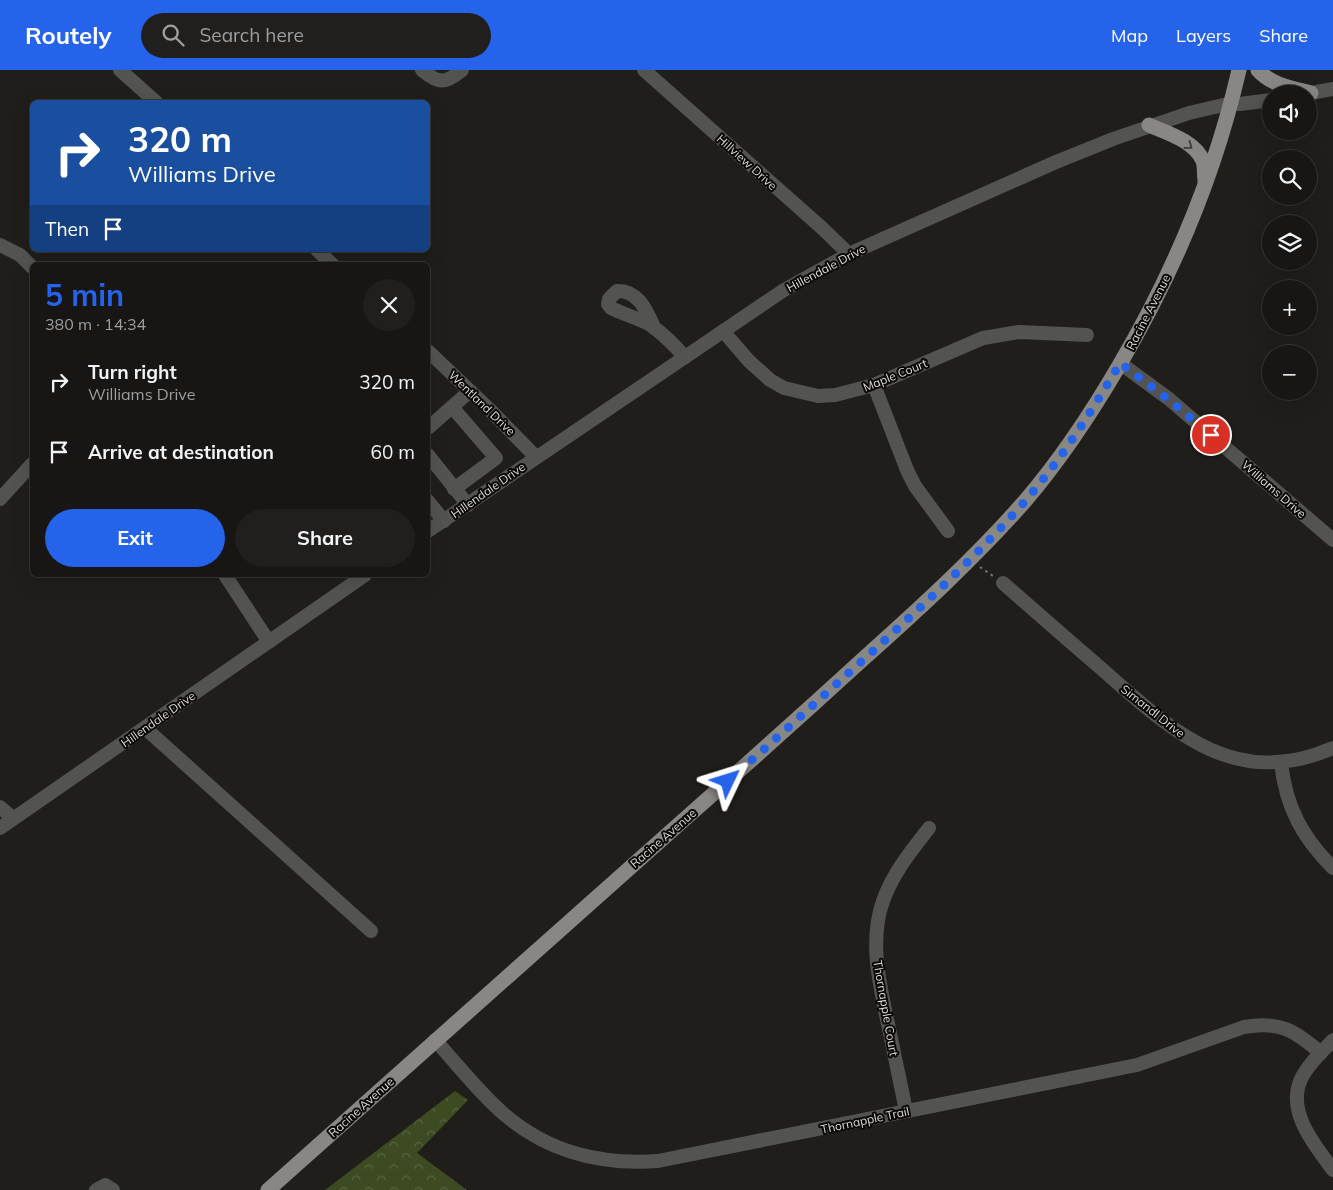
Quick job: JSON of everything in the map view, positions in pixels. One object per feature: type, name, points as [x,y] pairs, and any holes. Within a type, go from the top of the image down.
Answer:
[{"type":"main road","name":"Racine Avenue","points":[[268,1190],[918,610],[970,560],[1015,512],[1047,473],[1083,423],[1146,319],[1194,216],[1232,103],[1239,70]]},
{"type":"main road","points":[[1258,70],[1264,76],[1281,85]]},
{"type":"main road","points":[[1149,126],[1175,136],[1196,151],[1203,161],[1205,185]]},
{"type":"street","points":[[120,70],[154,100]]},
{"type":"street","points":[[422,70],[433,79],[441,81],[447,80],[462,70]]},
{"type":"street","name":"Hillview Drive","points":[[644,70],[849,254]]},
{"type":"street","points":[[1317,92],[1333,89]]},
{"type":"street","name":"Hillendale Drive","points":[[430,530],[784,290],[849,254],[1056,162],[1149,126],[1189,113],[1232,103],[1262,101]]},
{"type":"street","points":[[0,245],[20,256],[30,265]]},
{"type":"street","points":[[319,252],[330,262]]},
{"type":"street","points":[[655,329],[664,335],[685,356]]},
{"type":"street","name":"Maple Court","points":[[723,331],[760,372],[784,388],[818,396],[835,395],[874,385],[983,338],[1019,332],[1087,335]]},
{"type":"street","name":"Wentland Drive","points":[[430,353],[536,457]]},
{"type":"street","name":"Williams Drive","points":[[1120,363],[1169,400],[1333,540]]},
{"type":"street","points":[[874,385],[915,486],[948,531]]},
{"type":"street","points":[[430,426],[470,391]]},
{"type":"street","points":[[452,407],[496,458],[454,489]]},
{"type":"street","points":[[430,458],[468,505]]},
{"type":"street","points":[[0,499],[30,466]]},
{"type":"street","points":[[430,504],[444,521]]},
{"type":"street","points":[[226,577],[269,642]]},
{"type":"street","name":"Hillendale Drive","points":[[0,828],[362,577]]},
{"type":"street","name":"Simandl Drive","points":[[1003,583],[1148,710],[1198,745],[1219,754],[1259,762],[1281,764],[1333,748]]},
{"type":"street","points":[[145,728],[372,931]]},
{"type":"street","points":[[1281,764],[1288,799],[1299,825],[1310,843],[1333,868]]},
{"type":"street","points":[[0,807],[13,818]]},
{"type":"street","name":"Thornapple Court","points":[[906,1111],[879,978],[876,931],[878,916],[888,888],[905,859],[929,828]]},
{"type":"street","name":"Thornapple Trail","points":[[435,1040],[496,1106],[520,1127],[568,1151],[603,1160],[638,1162],[658,1161],[1137,1066],[1244,1027],[1260,1024],[1277,1025],[1292,1031],[1321,1053]]},
{"type":"street","points":[[1333,1040],[1302,1078],[1296,1099],[1299,1116],[1333,1170]]},
{"type":"street","points":[[96,1190],[105,1185],[113,1190]]},
{"type":"path","points":[[970,560],[1003,583]]},
{"type":"green space","points":[[455,1091],[468,1100],[417,1153],[467,1190],[325,1190]]},
{"type":"route","points":[[728,781],[918,610],[994,535],[1026,499],[1064,450],[1104,392],[1120,363],[1211,435]]}]
